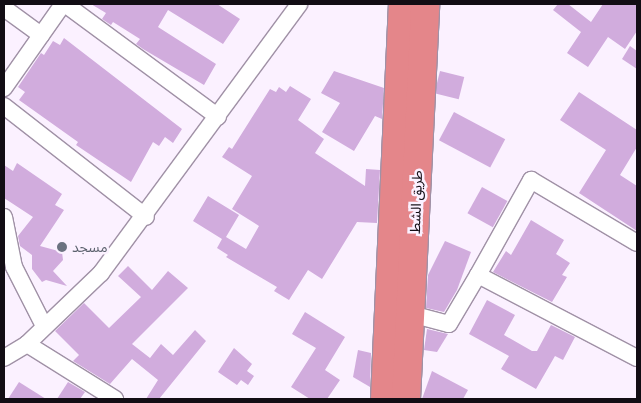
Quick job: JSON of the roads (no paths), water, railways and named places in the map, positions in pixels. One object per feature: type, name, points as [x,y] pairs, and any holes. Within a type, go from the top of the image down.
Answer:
[{"type":"highway","name":"طريق الشط","points":[[385,399],[403,4]]},
{"type":"highway","name":"طريق الشط","points":[[406,399],[424,4]]},
{"type":"street","points":[[4,88],[64,4],[218,117]]},
{"type":"street","points":[[4,358],[27,344],[101,273],[146,216],[218,117],[291,6]]},
{"type":"street","points":[[4,8],[41,35]]},
{"type":"street","points":[[4,106],[146,216]]},
{"type":"street","points":[[411,314],[449,324],[531,180],[637,243]]},
{"type":"street","points":[[4,217],[14,267],[44,326]]},
{"type":"street","points":[[478,274],[637,358]]},
{"type":"street","points":[[27,344],[115,399]]},
{"type":"place","name":"مسجد","points":[[62,247]]}]
